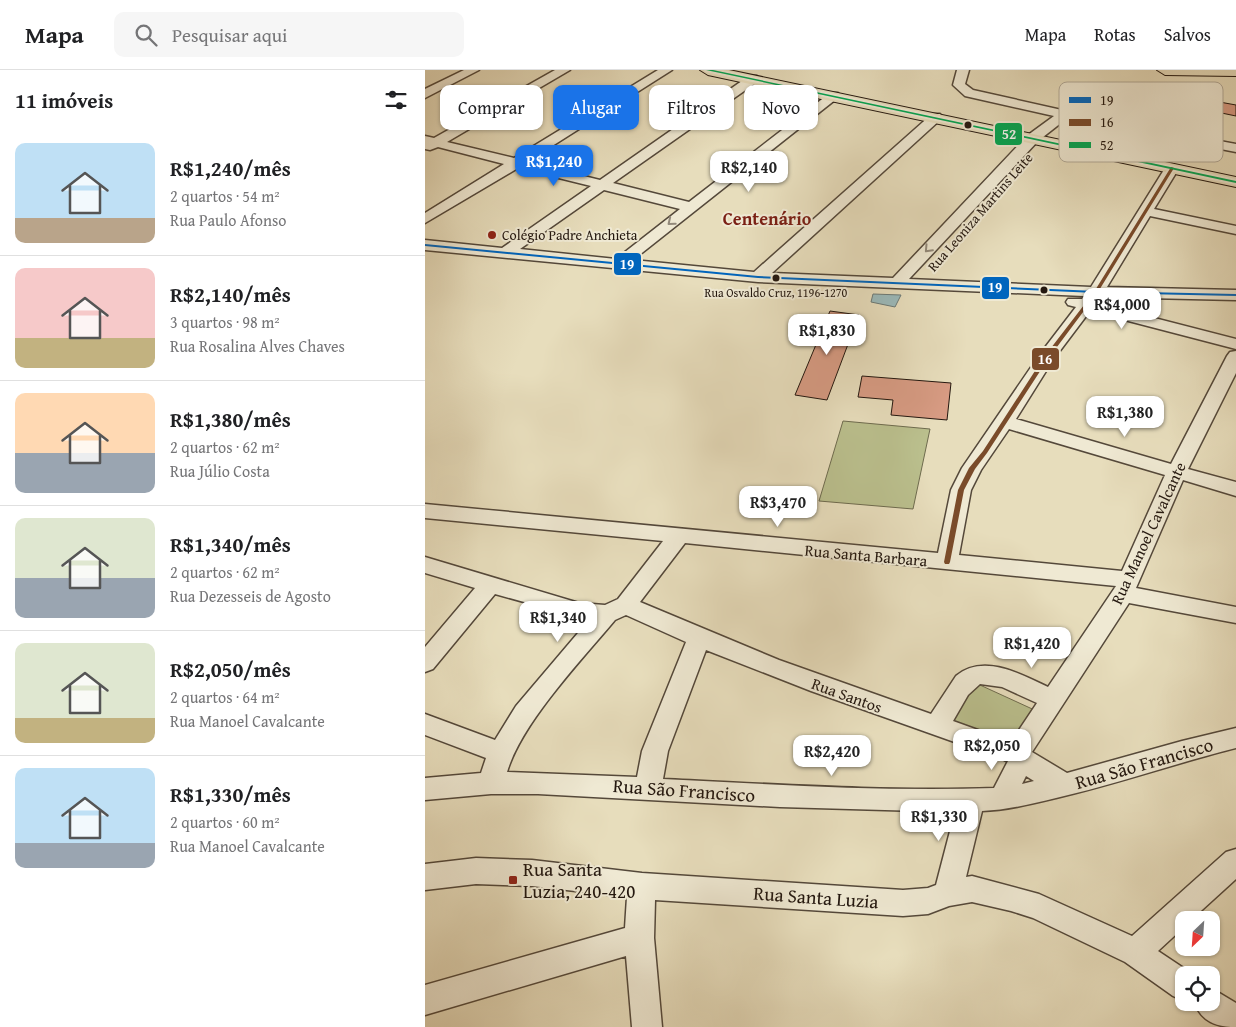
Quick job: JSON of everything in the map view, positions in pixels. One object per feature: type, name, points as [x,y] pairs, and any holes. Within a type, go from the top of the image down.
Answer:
[{"type":"main road","points":[[708,70],[1059,140]]},
{"type":"main road","points":[[1165,70],[1236,71]]},
{"type":"main road","points":[[1147,162],[1236,182]]},
{"type":"street","points":[[425,94],[473,70]]},
{"type":"street","points":[[428,143],[551,70]]},
{"type":"street","points":[[428,143],[564,70]]},
{"type":"street","points":[[425,219],[665,70]]},
{"type":"street","points":[[963,70],[959,85],[963,90],[1059,114]]},
{"type":"street","points":[[506,252],[753,79]]},
{"type":"street","points":[[627,264],[690,206],[840,97]]},
{"type":"street","points":[[627,264],[840,97]]},
{"type":"street","points":[[758,277],[936,117]]},
{"type":"street","points":[[1041,136],[1059,119]]},
{"type":"street","name":"Rua Leoniza Martins Leite","points":[[917,284],[1041,136]]},
{"type":"street","name":"Rua Leoniza Martins Leite","points":[[896,284],[1041,136]]},
{"type":"street","points":[[428,143],[690,206]]},
{"type":"street","points":[[1223,146],[1236,148]]},
{"type":"street","points":[[947,562],[961,490],[971,468],[1005,422],[1046,358],[1091,298],[1172,168]]},
{"type":"street","points":[[1144,211],[1236,230]]},
{"type":"street","points":[[425,245],[758,277],[1015,288],[1091,298],[1236,295]]},
{"type":"street","points":[[1091,298],[1236,344]]},
{"type":"street","name":"Rua Manoel Cavalcante","points":[[1004,799],[1019,757],[1125,586],[1177,471],[1236,356]]},
{"type":"street","points":[[1005,422],[1236,489]]},
{"type":"street","name":"Rua Santa Barbara","points":[[426,514],[947,562],[1125,586],[1236,615]]},
{"type":"street","points":[[491,783],[501,753],[525,712],[679,536]]},
{"type":"street","name":"Rua Santos","points":[[425,566],[579,611],[617,609],[1019,757],[1065,785]]},
{"type":"street","points":[[425,663],[489,586]]},
{"type":"street","points":[[648,788],[655,751],[699,639]]},
{"type":"street","points":[[937,726],[958,692],[971,677],[978,674],[995,675],[1053,700]]},
{"type":"street","points":[[425,724],[501,753]]},
{"type":"street","name":"Rua São Francisco","points":[[425,789],[491,783],[538,783],[780,796],[971,801],[1004,799],[1065,785],[1182,751],[1236,738]]},
{"type":"street","points":[[948,892],[971,801]]},
{"type":"street","points":[[1135,952],[1236,861]]},
{"type":"street","name":"Rua Santa Luzia","points":[[425,877],[476,872],[532,873],[643,886],[738,890],[903,903],[928,901],[948,892],[972,889],[1039,907],[1135,952],[1175,980]]},
{"type":"street","points":[[643,886],[639,938],[647,1027]]},
{"type":"street","points":[[425,1000],[639,938]]},
{"type":"street","points":[[1220,1010],[1236,1021]]},
{"type":"green space","points":[[843,421],[930,429],[913,509],[819,501]]},
{"type":"green space","points":[[969,680],[1041,713],[1006,762],[938,728]]},
{"type":"water","points":[[873,294],[901,295],[895,307],[871,302]]},
{"type":"building","points":[[1223,103],[1236,105],[1236,116],[1223,113]]},
{"type":"building","points":[[830,311],[859,315],[827,400],[795,395]]},
{"type":"building","points":[[862,376],[951,383],[947,420],[891,415],[893,400],[858,397]]},
{"type":"transit line","name":"52","points":[[708,70],[1059,144]]},
{"type":"transit line","name":"52","points":[[1142,162],[1236,182]]},
{"type":"transit line","name":"16","points":[[947,562],[961,490],[972,468],[985,452],[1046,358],[1096,292],[1172,168]]},
{"type":"transit line","name":"19","points":[[425,245],[758,277],[1096,292],[1236,295]]},
{"type":"place","name":"Colégio Padre Anchieta","points":[[492,235]]},
{"type":"place","name":"Rua Osvaldo Cruz, 1196-1270","points":[[776,278]]},
{"type":"place","name":"Rua Santa Luzia, 240-420","points":[[513,880]]},
{"type":"district","name":"Centenário","points":[[767,218]]}]
